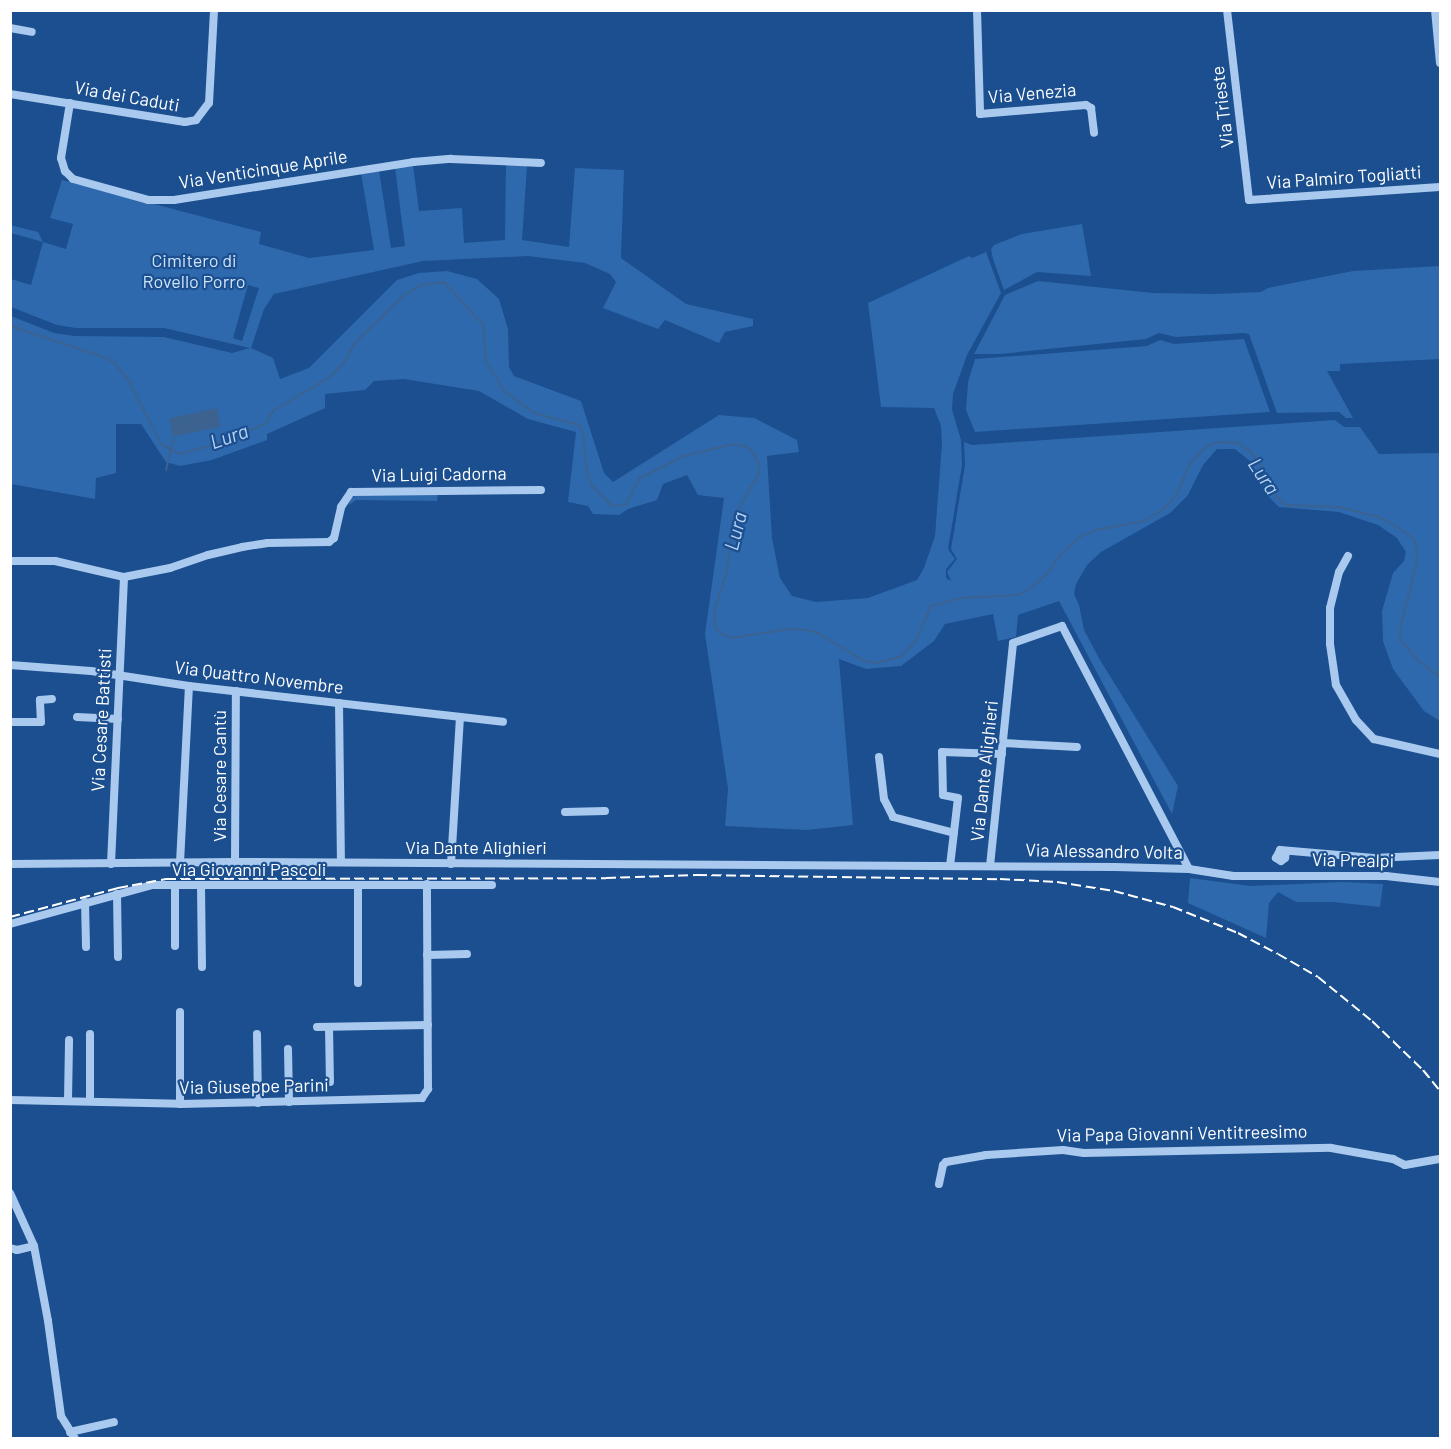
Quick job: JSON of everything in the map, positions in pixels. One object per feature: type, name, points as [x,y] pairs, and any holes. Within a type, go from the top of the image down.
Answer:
[{"type":"street","name":"Via dei Caduti","points":[[10,94],[185,122],[196,120],[209,103],[214,10]]},
{"type":"street","name":"Via Venezia","points":[[977,10],[980,114],[1086,105],[1091,108],[1094,133]]},
{"type":"street","name":"Via Trieste","points":[[1227,10],[1249,200]]},
{"type":"street","points":[[1435,10],[1440,63]]},
{"type":"street","points":[[10,28],[32,32]]},
{"type":"street","name":"Via Venticinque Aprile","points":[[70,103],[61,158],[65,171],[73,179],[148,200],[174,200],[413,162],[451,159],[541,163]]},
{"type":"street","name":"Via Palmiro Togliatti","points":[[1249,200],[1440,187]]},
{"type":"street","name":"Via Luigi Cadorna","points":[[124,577],[170,568],[208,555],[242,547],[268,543],[330,542],[334,538],[341,507],[351,492],[541,490]]},
{"type":"street","points":[[1348,556],[1339,572],[1330,608],[1330,644],[1336,685],[1356,720],[1374,739],[1440,754]]},
{"type":"street","points":[[10,561],[55,561],[124,577]]},
{"type":"street","name":"Via Cesare Battisti","points":[[111,864],[124,577]]},
{"type":"street","name":"Via Dante Alighieri","points":[[990,866],[1011,680],[1013,643],[1062,626],[1189,869]]},
{"type":"street","name":"Via Quattro Novembre","points":[[10,665],[91,671],[189,686],[503,722]]},
{"type":"street","points":[[180,863],[189,686]]},
{"type":"street","name":"Via Cesare Cantù","points":[[235,862],[236,691]]},
{"type":"street","points":[[10,722],[41,722],[40,700],[52,699]]},
{"type":"street","points":[[339,703],[341,862]]},
{"type":"street","points":[[77,717],[118,719]]},
{"type":"street","points":[[451,864],[460,717]]},
{"type":"street","points":[[1004,743],[1077,747]]},
{"type":"street","points":[[946,866],[954,833],[958,798],[943,795],[942,752],[1002,754]]},
{"type":"street","points":[[879,757],[884,800],[893,817],[954,833]]},
{"type":"street","points":[[565,812],[605,812]]},
{"type":"street","points":[[1286,852],[1374,858],[1440,855]]},
{"type":"street","name":"Via Dante Alighieri","points":[[10,864],[341,862],[946,866]]},
{"type":"street","name":"Via Alessandro Volta","points":[[946,866],[1189,869],[1233,876],[1264,877]]},
{"type":"street","name":"Via Prealpi","points":[[1264,877],[1386,876],[1440,882]]},
{"type":"street","name":"Via Giuseppe Parini","points":[[10,1100],[180,1104],[422,1098],[428,1089],[427,884]]},
{"type":"street","name":"Via Giovanni Pascoli","points":[[10,924],[153,885],[492,885]]},
{"type":"street","points":[[358,885],[358,983]]},
{"type":"street","points":[[175,886],[175,946]]},
{"type":"street","points":[[201,886],[202,967]]},
{"type":"street","points":[[117,894],[118,957]]},
{"type":"street","points":[[85,902],[86,947]]},
{"type":"street","points":[[427,955],[467,954]]},
{"type":"street","points":[[180,1012],[180,1104]]},
{"type":"street","points":[[317,1027],[428,1025]]},
{"type":"street","points":[[329,1027],[330,1082]]},
{"type":"street","points":[[90,1034],[90,1101]]},
{"type":"street","points":[[257,1034],[258,1103]]},
{"type":"street","points":[[69,1040],[69,1100]]},
{"type":"street","points":[[288,1049],[289,1102]]},
{"type":"street","name":"Via Papa Giovanni Ventitreesimo","points":[[939,1184],[943,1165],[946,1162],[986,1155],[1063,1150],[1084,1153],[1331,1148],[1394,1159],[1405,1165],[1440,1160]]},
{"type":"street","points":[[10,1193],[34,1246],[48,1321],[61,1416],[73,1435],[114,1422]]},
{"type":"street","points":[[10,1248],[18,1250],[34,1246]]},
{"type":"green space","name":"Cimitero di Rovello Porro","points":[[506,162],[527,166],[522,240],[569,247],[575,168],[624,170],[621,258],[686,304],[753,319],[753,326],[725,332],[719,343],[665,320],[658,329],[603,308],[616,282],[610,274],[585,263],[528,256],[423,261],[274,294],[264,309],[251,348],[273,358],[280,379],[309,368],[397,280],[419,273],[447,271],[477,279],[499,299],[508,329],[509,367],[514,376],[581,401],[604,473],[613,482],[719,415],[754,418],[797,440],[799,452],[767,456],[772,538],[780,578],[792,596],[816,602],[868,598],[917,580],[924,568],[935,536],[942,444],[941,426],[934,408],[881,407],[868,303],[969,256],[972,258],[986,252],[1001,293],[967,355],[953,394],[952,410],[961,440],[962,465],[948,549],[955,559],[946,569],[946,578],[951,581],[947,572],[957,559],[951,549],[965,465],[964,442],[972,445],[1335,420],[1344,427],[1360,427],[1379,454],[1440,453],[1440,721],[1424,711],[1393,669],[1383,641],[1382,611],[1393,573],[1404,561],[1406,552],[1397,538],[1378,525],[1339,512],[1279,507],[1270,498],[1250,461],[1235,449],[1217,449],[1203,465],[1188,495],[1170,513],[1101,552],[1087,565],[1076,584],[1074,594],[1079,605],[1084,630],[1100,660],[1178,786],[1172,814],[1059,601],[1018,615],[1016,637],[998,641],[993,614],[945,624],[934,641],[901,666],[866,669],[839,659],[853,825],[807,830],[725,826],[728,789],[705,634],[724,498],[698,495],[687,475],[663,484],[657,500],[628,509],[619,515],[593,514],[588,506],[568,502],[576,432],[528,419],[479,391],[404,379],[374,381],[365,390],[325,394],[325,408],[267,434],[267,440],[212,460],[180,466],[166,462],[141,424],[116,424],[116,473],[96,478],[95,499],[11,484],[11,316],[54,333],[74,336],[164,337],[232,353],[250,348],[164,328],[76,328],[57,325],[11,307],[11,279],[31,285],[43,242],[66,249],[73,224],[50,218],[62,180],[261,232],[259,244],[309,258],[374,250],[361,173],[379,170],[391,248],[405,246],[395,167],[413,165],[419,211],[462,208],[464,243],[505,240]],"holes":[[[248,285],[259,288],[242,341],[233,338]]]},
{"type":"green space","points":[[1082,224],[1091,276],[1037,272],[1004,290],[993,259],[991,249],[994,245],[1022,234]]},
{"type":"green space","points":[[10,225],[38,232],[43,242],[11,233]]},
{"type":"green space","points":[[1440,266],[1440,359],[1340,364],[1340,371],[1327,371],[1353,418],[1346,418],[1339,412],[1277,413],[1249,334],[1244,333],[1176,337],[1159,333],[1146,339],[1000,354],[974,354],[1005,295],[1038,281],[1153,293],[1215,294],[1261,292],[1268,288],[1353,271]]},
{"type":"green space","points":[[1244,339],[1270,412],[975,432],[966,410],[968,382],[975,359],[1147,346],[1160,340],[1174,344]]},
{"type":"green space","points":[[359,494],[438,494],[437,501],[356,500],[349,505],[351,498]]},
{"type":"green space","points":[[1190,878],[1250,886],[1342,882],[1383,884],[1380,907],[1333,902],[1296,902],[1278,892],[1269,903],[1266,938],[1188,903]]},
{"type":"shaded area","points":[[217,408],[221,427],[173,437],[169,418]]},
{"type":"waterway","name":"Lura","points":[[10,326],[107,358],[114,363],[128,379],[161,444],[180,454],[207,447],[265,424],[273,411],[328,378],[343,364],[354,344],[403,296],[421,285],[444,282],[484,326],[485,360],[504,391],[534,413],[579,425],[583,435],[587,471],[592,486],[612,506],[626,505],[640,478],[684,456],[733,444],[747,447],[753,452],[759,465],[758,475],[734,516],[727,571],[715,608],[715,627],[720,633],[732,638],[789,629],[808,630],[818,633],[864,661],[877,663],[900,657],[915,642],[931,606],[961,598],[1018,595],[1047,574],[1059,556],[1080,537],[1096,530],[1144,521],[1165,508],[1177,493],[1191,462],[1206,447],[1218,442],[1238,443],[1250,451],[1259,462],[1273,493],[1285,505],[1339,507],[1376,516],[1388,521],[1413,538],[1417,549],[1416,566],[1401,625],[1400,640],[1421,663],[1440,677]]},
{"type":"waterway","points":[[166,470],[174,439]]},
{"type":"railway","points":[[10,917],[118,888],[166,879],[606,878],[697,875],[1000,879],[1057,882],[1114,891],[1173,907],[1238,933],[1278,954],[1318,977],[1372,1021],[1423,1070],[1440,1091]]}]
